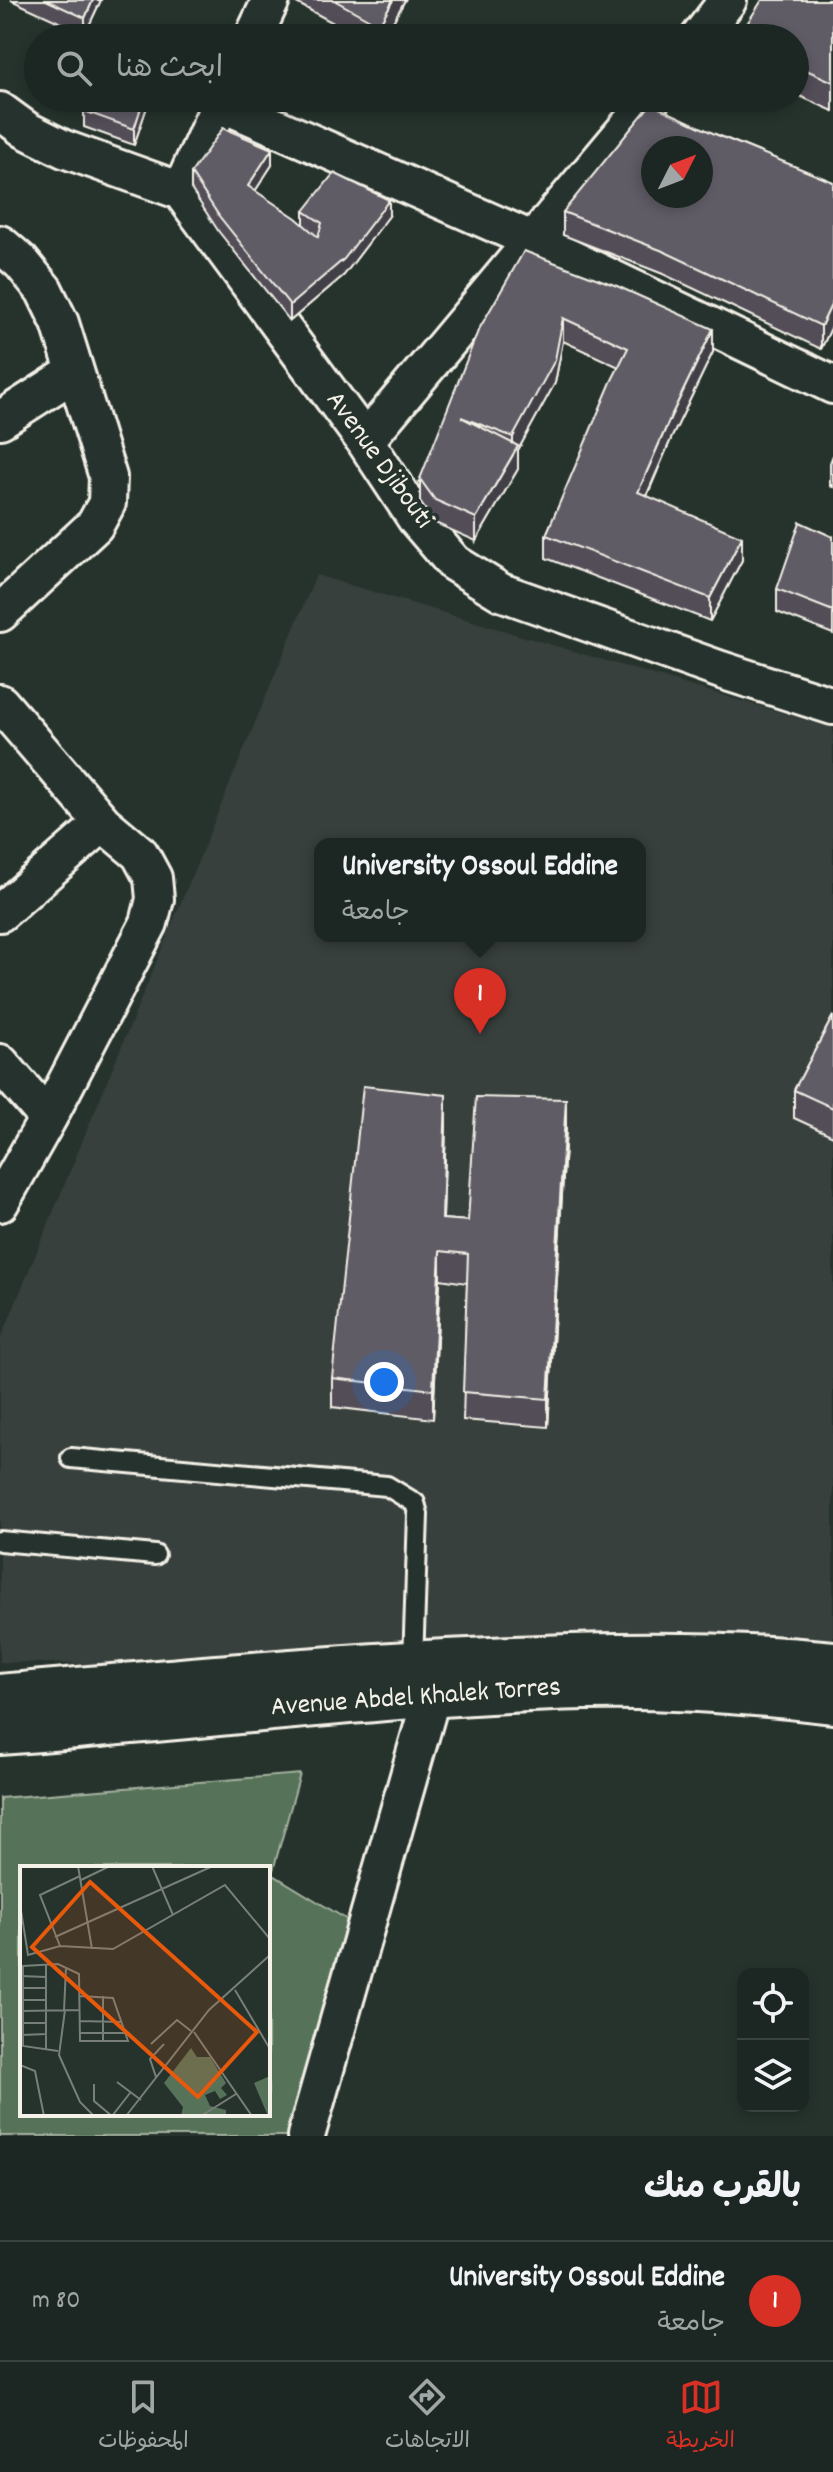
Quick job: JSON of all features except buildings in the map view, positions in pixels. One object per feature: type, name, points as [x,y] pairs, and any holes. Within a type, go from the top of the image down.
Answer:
[{"type":"main road","name":"Avenue Abdel Khalek Torres","points":[[0,1732],[602,1655],[757,1658],[833,1664]]},
{"type":"main road","name":"Avenue Abdel Khalek Torres","points":[[0,1697],[267,1673],[423,1679],[505,1690],[645,1688],[760,1692],[833,1701]]},
{"type":"street","points":[[260,24],[271,0]]},
{"type":"street","points":[[710,24],[728,0]]},
{"type":"street","points":[[0,111],[26,130],[64,149],[181,191],[217,112]]},
{"type":"street","points":[[247,112],[534,241],[833,385]]},
{"type":"street","points":[[365,441],[640,112]]},
{"type":"street","name":"Avenue Djibouti","points":[[181,191],[365,441],[417,520],[454,563],[501,592],[833,706]]},
{"type":"street","points":[[0,244],[21,262],[44,290],[60,323],[108,477],[107,503],[95,525],[0,613]]},
{"type":"street","points":[[0,420],[75,372]]},
{"type":"street","points":[[0,703],[103,823],[140,854],[153,878],[155,899],[149,923],[48,1118],[0,1203]]},
{"type":"street","points":[[6,895],[103,823]]},
{"type":"street","points":[[0,1063],[48,1118]]},
{"type":"street","points":[[306,2136],[423,1679]]},
{"type":"lane","points":[[71,1458],[387,1486],[406,1496],[415,1503],[418,1514],[423,1679]]},
{"type":"lane","points":[[0,1541],[155,1555]]},
{"type":"shaded area","points":[[316,575],[833,728],[833,1680],[0,1662],[0,1341]]},
{"type":"green space","points":[[300,1774],[272,1874],[346,1919],[355,1972],[306,2136],[0,2136],[0,1798]]},
{"type":"place","name":"University Ossoul Eddine","points":[[480,1034]]}]
